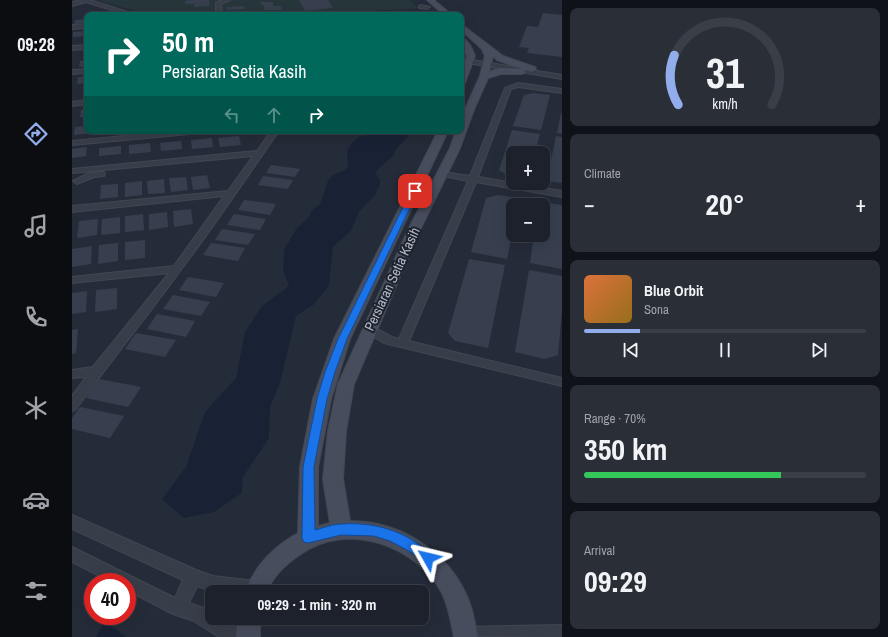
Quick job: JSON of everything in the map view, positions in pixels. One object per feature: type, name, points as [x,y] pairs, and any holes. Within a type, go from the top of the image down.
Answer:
[{"type":"street","points":[[72,4],[86,0],[124,12]]},
{"type":"street","points":[[219,12],[218,3],[228,0]]},
{"type":"street","points":[[424,4],[433,12]]},
{"type":"street","points":[[424,4],[441,12]]},
{"type":"street","points":[[72,27],[84,26]]},
{"type":"street","points":[[464,29],[500,58],[532,68],[562,73]]},
{"type":"street","points":[[464,44],[470,52],[465,60],[481,69],[522,71],[562,77]]},
{"type":"street","points":[[72,48],[84,47]]},
{"type":"street","points":[[464,98],[489,56],[486,48]]},
{"type":"street","points":[[481,69],[532,68]]},
{"type":"street","name":"Persiaran Setia Kasih","points":[[464,116],[481,69]]},
{"type":"street","points":[[72,72],[84,71]]},
{"type":"street","points":[[402,343],[473,179],[508,88],[514,86],[562,91]]},
{"type":"street","points":[[72,104],[84,102]]},
{"type":"street","points":[[72,143],[168,134]]},
{"type":"street","points":[[72,406],[97,371],[177,269],[273,134]]},
{"type":"street","name":"Persiaran Setia Kasih","points":[[308,538],[309,467],[322,399],[330,372],[342,339],[436,149],[442,134]]},
{"type":"street","name":"Persiaran Setia Kasih","points":[[341,529],[334,479],[337,431],[346,384],[368,330],[414,230],[443,174],[457,134]]},
{"type":"street","points":[[73,178],[257,156]]},
{"type":"street","points":[[443,174],[562,194]]},
{"type":"street","points":[[72,209],[232,193]]},
{"type":"street","points":[[72,280],[177,269]]},
{"type":"street","points":[[368,330],[388,340],[562,382]]},
{"type":"street","points":[[72,374],[97,371]]},
{"type":"street","points":[[72,522],[194,577],[219,585]]},
{"type":"street","points":[[260,585],[269,569],[285,553],[308,538],[341,529],[374,531],[393,536],[412,546],[428,558],[443,574],[454,592],[462,613],[466,636],[562,633]]},
{"type":"street","points":[[72,554],[179,608],[198,614],[234,637]]},
{"type":"street","points":[[179,608],[194,577]]},
{"type":"street","points":[[248,637],[249,625]]},
{"type":"shaded area","points":[[409,0],[419,8],[353,12],[139,12],[100,1]]},
{"type":"shaded area","points":[[404,10],[406,12],[376,12]]},
{"type":"water","points":[[366,134],[410,134],[397,148],[392,157],[375,173],[380,180],[380,184],[375,195],[359,212],[351,231],[333,247],[329,286],[313,305],[296,316],[280,383],[270,407],[269,438],[243,477],[242,493],[214,512],[184,518],[162,499],[186,467],[205,412],[236,378],[245,332],[262,306],[289,286],[283,270],[284,250],[297,228],[309,217],[312,210],[320,204],[328,181],[333,175],[345,170],[348,166],[348,149],[353,142]]},
{"type":"water","points":[[103,625],[110,625],[126,637],[96,637]]},
{"type":"building","points":[[209,0],[209,6],[194,7],[194,4],[185,4],[185,1]]},
{"type":"building","points":[[299,0],[328,0],[333,8],[305,11]]},
{"type":"building","points":[[261,2],[273,2],[273,6],[281,6],[282,10],[264,10],[264,5],[261,5]]},
{"type":"building","points":[[244,6],[245,9],[227,10],[226,7]]},
{"type":"building","points":[[543,13],[562,15],[562,57],[527,53],[529,48],[519,47],[527,26],[538,27]]},
{"type":"building","points":[[84,19],[84,23],[74,24],[75,20]]},
{"type":"building","points":[[84,31],[84,36],[73,37],[73,32]]},
{"type":"building","points":[[84,60],[84,66],[79,67],[80,61]]},
{"type":"building","points":[[78,77],[84,77],[84,83],[77,84]]},
{"type":"building","points":[[533,93],[550,95],[541,130],[513,126],[524,95]]},
{"type":"building","points":[[81,110],[84,110],[84,117],[80,117]]},
{"type":"building","points":[[562,113],[562,134],[557,133]]},
{"type":"building","points":[[84,126],[84,134],[74,135],[75,127]]},
{"type":"building","points":[[512,130],[540,134],[537,146],[507,146]]},
{"type":"building","points":[[239,136],[241,145],[220,147],[218,138]]},
{"type":"building","points":[[556,136],[562,137],[562,183],[550,181],[550,166]]},
{"type":"building","points":[[212,138],[213,147],[192,149],[191,140]]},
{"type":"building","points":[[181,141],[182,149],[161,151],[160,143]]},
{"type":"building","points":[[150,143],[151,152],[129,154],[129,145]]},
{"type":"building","points":[[121,146],[121,154],[99,156],[99,148]]},
{"type":"building","points":[[87,147],[86,156],[72,158],[72,149]]},
{"type":"building","points":[[506,148],[506,174],[499,170]]},
{"type":"building","points":[[271,165],[300,169],[295,177],[266,173]]},
{"type":"building","points":[[207,175],[210,188],[193,190],[191,177]]},
{"type":"building","points":[[263,176],[293,180],[288,189],[258,185]]},
{"type":"building","points":[[186,177],[188,190],[171,192],[169,178]]},
{"type":"building","points":[[164,179],[165,193],[148,194],[147,181]]},
{"type":"building","points":[[142,181],[142,195],[125,197],[125,183]]},
{"type":"building","points":[[118,184],[118,197],[100,199],[101,185]]},
{"type":"building","points":[[498,195],[519,198],[506,198],[506,242],[510,242],[507,259],[471,252],[486,198]]},
{"type":"building","points":[[244,200],[276,204],[270,215],[238,210]]},
{"type":"building","points":[[550,203],[562,205],[562,269],[530,263],[533,242],[550,242]]},
{"type":"building","points":[[191,209],[193,224],[174,227],[173,211]]},
{"type":"building","points":[[167,212],[168,227],[149,230],[149,214]]},
{"type":"building","points":[[143,214],[144,230],[125,232],[125,216]]},
{"type":"building","points":[[234,214],[266,219],[260,230],[227,225]]},
{"type":"building","points":[[120,217],[120,233],[101,235],[102,219]]},
{"type":"building","points":[[98,219],[97,235],[77,238],[79,221]]},
{"type":"building","points":[[222,229],[255,234],[248,245],[215,240]]},
{"type":"building","points":[[145,240],[145,258],[125,260],[125,242]]},
{"type":"building","points":[[118,243],[118,261],[98,264],[99,245]]},
{"type":"building","points":[[211,243],[245,248],[238,261],[203,255]]},
{"type":"building","points":[[92,246],[91,264],[72,267],[72,249]]},
{"type":"building","points":[[469,259],[505,265],[488,348],[455,341],[448,333]]},
{"type":"building","points":[[529,270],[562,276],[562,310],[558,355],[545,359],[515,352]]},
{"type":"building","points":[[188,277],[224,283],[216,297],[179,290]]},
{"type":"building","points":[[117,288],[117,309],[95,312],[96,290]]},
{"type":"building","points":[[87,291],[86,312],[72,314],[72,293]]},
{"type":"building","points":[[173,295],[210,302],[201,316],[163,309]]},
{"type":"building","points":[[157,314],[195,321],[186,337],[147,329]]},
{"type":"building","points":[[78,329],[76,353],[72,354],[72,330]]},
{"type":"building","points":[[136,333],[176,340],[165,357],[125,349]]},
{"type":"building","points":[[99,379],[141,387],[128,407],[86,398]]},
{"type":"building","points":[[80,407],[124,416],[110,438],[72,429],[72,418]]},
{"type":"route","points":[[415,191],[342,339],[330,372],[322,399],[309,467],[308,538],[325,532],[341,529],[374,531],[393,536],[412,546],[428,558]]}]
